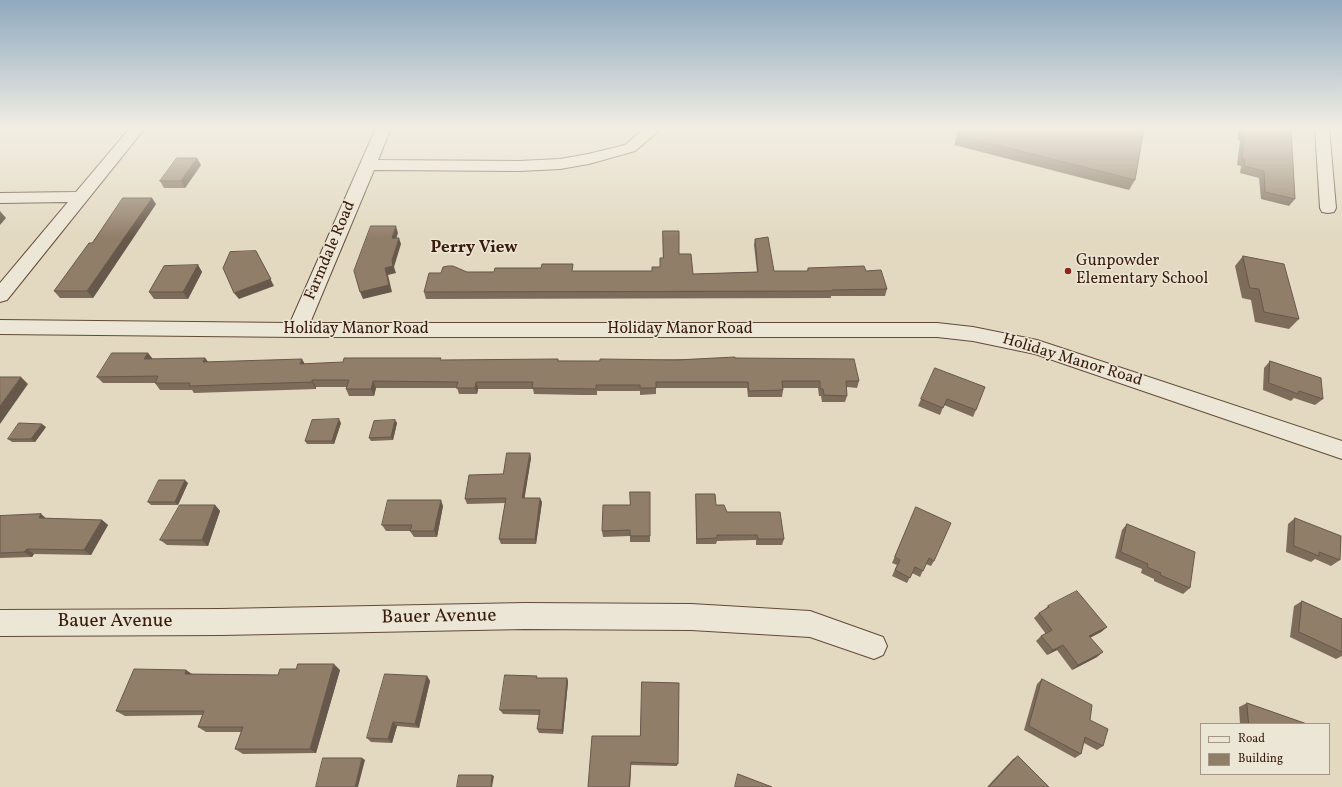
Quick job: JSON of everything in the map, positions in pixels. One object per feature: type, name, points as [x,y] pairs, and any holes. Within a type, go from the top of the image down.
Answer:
[{"type":"street","points":[[0,295],[108,165]]},
{"type":"street","points":[[368,165],[519,166],[545,165]]},
{"type":"street","name":"Farmdale Road","points":[[297,330],[368,165]]},
{"type":"street","points":[[1325,165],[1328,208]]},
{"type":"street","points":[[0,198],[82,197]]},
{"type":"street","name":"Holiday Manor Road","points":[[0,327],[297,330],[937,330],[966,333],[1037,347],[1342,450]]},
{"type":"street","name":"Bauer Avenue","points":[[0,623],[213,622],[525,616],[691,617],[810,624],[874,646]]},
{"type":"building","points":[[172,165],[192,165],[181,181],[160,181]]},
{"type":"building","points":[[1075,165],[1138,165],[1135,180]]},
{"type":"building","points":[[1244,165],[1293,165],[1295,199],[1265,192],[1264,171],[1244,166]]},
{"type":"building","points":[[123,198],[152,198],[87,291],[54,291],[89,243],[92,243]]},
{"type":"building","points":[[371,226],[396,226],[392,238],[399,238],[392,260],[393,266],[385,268],[389,285],[360,292],[354,271]]},
{"type":"building","points":[[663,231],[679,231],[679,254],[691,254],[693,274],[758,272],[755,239],[768,237],[774,271],[808,271],[808,268],[864,266],[866,271],[881,270],[887,289],[832,291],[424,292],[429,273],[441,273],[443,267],[448,266],[453,266],[467,272],[494,272],[495,268],[541,268],[542,264],[573,264],[572,271],[652,271],[652,267],[660,267],[660,258],[663,258]]},
{"type":"building","points":[[256,251],[271,279],[234,293],[223,268],[230,252]]},
{"type":"building","points":[[1243,256],[1284,264],[1299,319],[1264,312],[1259,289],[1250,288]]},
{"type":"building","points":[[198,265],[183,292],[149,292],[164,266]]},
{"type":"building","points":[[112,353],[148,353],[144,359],[205,358],[203,362],[302,359],[300,364],[343,362],[344,358],[441,358],[440,360],[558,359],[558,361],[600,361],[600,359],[677,360],[735,357],[854,359],[859,381],[846,381],[847,396],[824,395],[823,389],[820,389],[820,381],[782,381],[783,390],[749,391],[748,382],[656,382],[656,388],[640,388],[640,385],[596,385],[596,389],[532,388],[533,382],[476,382],[475,388],[456,388],[458,382],[373,381],[371,389],[346,389],[349,380],[312,380],[312,382],[189,386],[190,383],[155,383],[158,376],[97,377]]},
{"type":"building","points":[[1270,361],[1321,378],[1323,399],[1299,391],[1298,394],[1269,383]]},
{"type":"building","points":[[935,368],[985,387],[976,410],[947,399],[943,408],[921,399]]},
{"type":"building","points":[[0,377],[21,377],[0,406]]},
{"type":"building","points":[[339,419],[332,441],[305,441],[312,420]]},
{"type":"building","points":[[395,420],[391,437],[369,438],[374,421]]},
{"type":"building","points":[[19,423],[42,424],[31,439],[8,439]]},
{"type":"building","points":[[507,453],[530,453],[522,498],[540,498],[535,539],[499,539],[506,498],[465,499],[469,475],[503,474]]},
{"type":"building","points":[[159,480],[185,480],[175,502],[148,502]]},
{"type":"building","points":[[630,492],[650,492],[650,536],[630,536],[630,530],[602,531],[603,505],[630,505]]},
{"type":"building","points":[[696,494],[715,494],[716,505],[724,505],[727,512],[780,512],[784,539],[758,539],[757,535],[717,535],[717,538],[697,539]]},
{"type":"building","points":[[388,500],[441,500],[434,531],[410,531],[412,525],[382,525]]},
{"type":"building","points":[[180,505],[215,505],[202,540],[160,540]]},
{"type":"building","points":[[916,507],[951,523],[934,561],[929,558],[923,571],[915,567],[910,578],[895,570],[900,560],[895,557]]},
{"type":"building","points":[[41,514],[39,518],[102,520],[84,550],[27,549],[24,552],[0,553],[0,516]]},
{"type":"building","points":[[1295,518],[1341,536],[1340,560],[1319,552],[1319,556],[1294,546]]},
{"type":"building","points":[[1127,524],[1195,552],[1190,588],[1160,575],[1161,573],[1147,567],[1148,564],[1121,552]]},
{"type":"building","points":[[1077,591],[1107,627],[1089,636],[1103,652],[1078,665],[1063,645],[1053,650],[1041,636],[1052,630],[1039,613],[1049,607],[1048,606]]},
{"type":"building","points":[[1302,601],[1342,619],[1342,652],[1299,632]]},
{"type":"building","points":[[298,664],[334,664],[310,749],[235,749],[243,727],[198,727],[204,711],[116,711],[134,669],[186,670],[185,674],[278,675],[280,669],[296,669]]},
{"type":"building","points":[[385,674],[427,676],[415,724],[393,722],[388,739],[367,738]]},
{"type":"building","points":[[505,675],[537,676],[536,678],[567,678],[562,730],[537,729],[540,710],[500,710]]},
{"type":"building","points":[[1042,679],[1092,705],[1090,720],[1108,729],[1103,746],[1085,737],[1081,754],[1029,726]]},
{"type":"building","points":[[642,682],[679,683],[678,764],[631,762],[629,787],[588,787],[592,736],[640,736]]},
{"type":"building","points":[[1247,703],[1304,723],[1249,723]]},
{"type":"building","points":[[1018,756],[1049,787],[989,787]]},
{"type":"building","points":[[323,758],[362,758],[355,787],[316,787]]},
{"type":"building","points":[[738,774],[772,787],[735,787]]},
{"type":"building","points":[[459,775],[492,775],[491,787],[457,787]]},
{"type":"place","name":"Gunpowder Elementary School","points":[[1068,271]]},
{"type":"district","name":"Perry View","points":[[474,249]]}]
